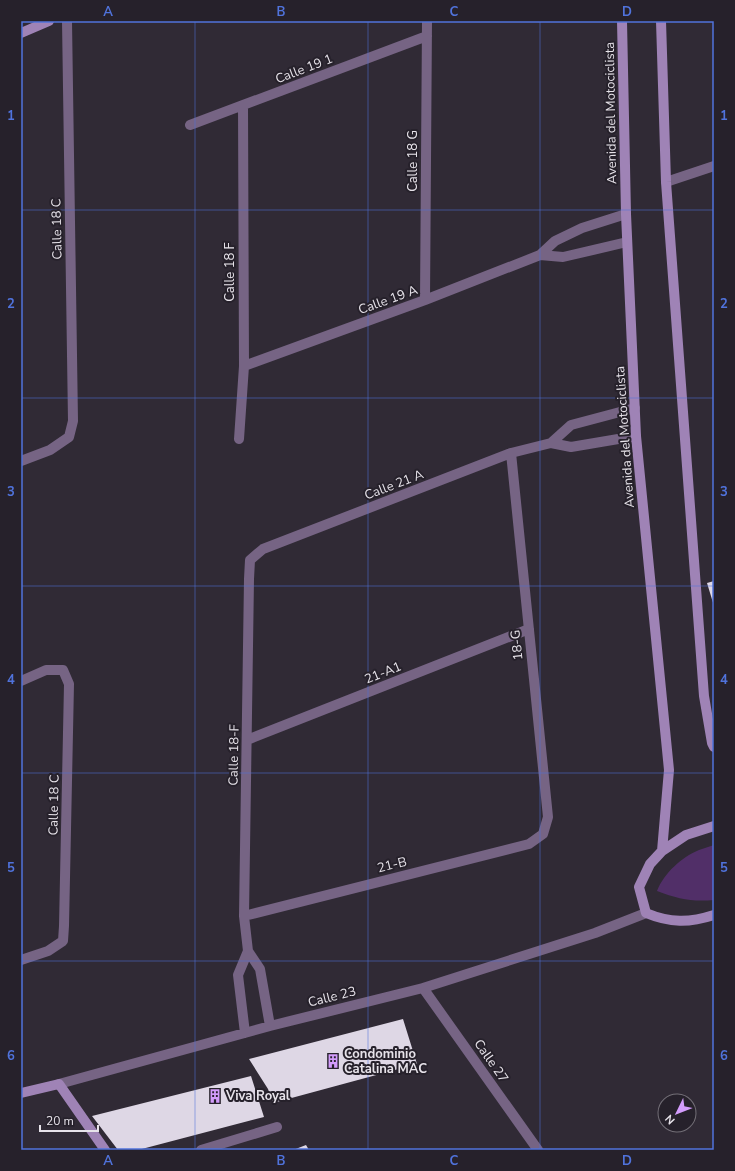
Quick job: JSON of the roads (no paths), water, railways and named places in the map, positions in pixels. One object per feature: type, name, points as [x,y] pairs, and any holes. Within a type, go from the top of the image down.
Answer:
[{"type":"street","points":[[21,33],[50,21]]},
{"type":"street","name":"Calle 18 C","points":[[21,461],[50,450],[69,437],[73,421],[67,21]]},
{"type":"street","name":"Calle 18 G","points":[[425,300],[427,21]]},
{"type":"street","name":"Avenida del Motociclista","points":[[622,21],[626,214],[636,436],[669,770],[662,851]]},
{"type":"street","points":[[661,21],[666,182],[704,696],[714,747]]},
{"type":"street","name":"Calle 19 1","points":[[190,125],[427,36]]},
{"type":"street","name":"Calle 18 F","points":[[239,439],[244,366],[243,105]]},
{"type":"street","points":[[666,182],[714,166]]},
{"type":"street","name":"Calle 19 A","points":[[244,366],[425,300],[540,254],[555,241],[582,228],[626,214]]},
{"type":"street","name":"Calle 19 A","points":[[540,254],[563,257],[627,242]]},
{"type":"street","name":"Calle 21 A","points":[[551,443],[570,425],[635,408]]},
{"type":"street","name":"Calle 21 A","points":[[250,560],[263,549],[511,453],[551,443],[571,447],[636,436]]},
{"type":"street","name":"18-G","points":[[511,453],[548,816],[543,834]]},
{"type":"street","name":"Calle 18-F","points":[[250,560],[244,916],[248,951],[260,969],[270,1026]]},
{"type":"street","name":"21-A1","points":[[247,740],[529,629]]},
{"type":"street","name":"Calle 18 C","points":[[21,681],[46,670],[63,670],[69,684],[63,941],[48,951],[21,960]]},
{"type":"street","points":[[714,826],[686,835],[662,851],[650,864],[639,887],[646,913],[660,919],[683,922],[714,915]]},
{"type":"street","name":"21-B","points":[[244,916],[529,844],[543,834]]},
{"type":"street","name":"Calle 23","points":[[21,1093],[270,1026],[423,988],[595,933],[646,913]]},
{"type":"street","name":"Calle 18-F","points":[[244,1033],[238,975],[248,951]]},
{"type":"street","name":"Calle 27","points":[[423,988],[538,1150]]},
{"type":"street","points":[[59,1084],[105,1150]]},
{"type":"street","points":[[202,1150],[277,1127]]},
{"type":"place","name":"Condominio Catalina MAC","points":[[333,1061]]},
{"type":"place","name":"Viva Royal","points":[[215,1096]]}]
